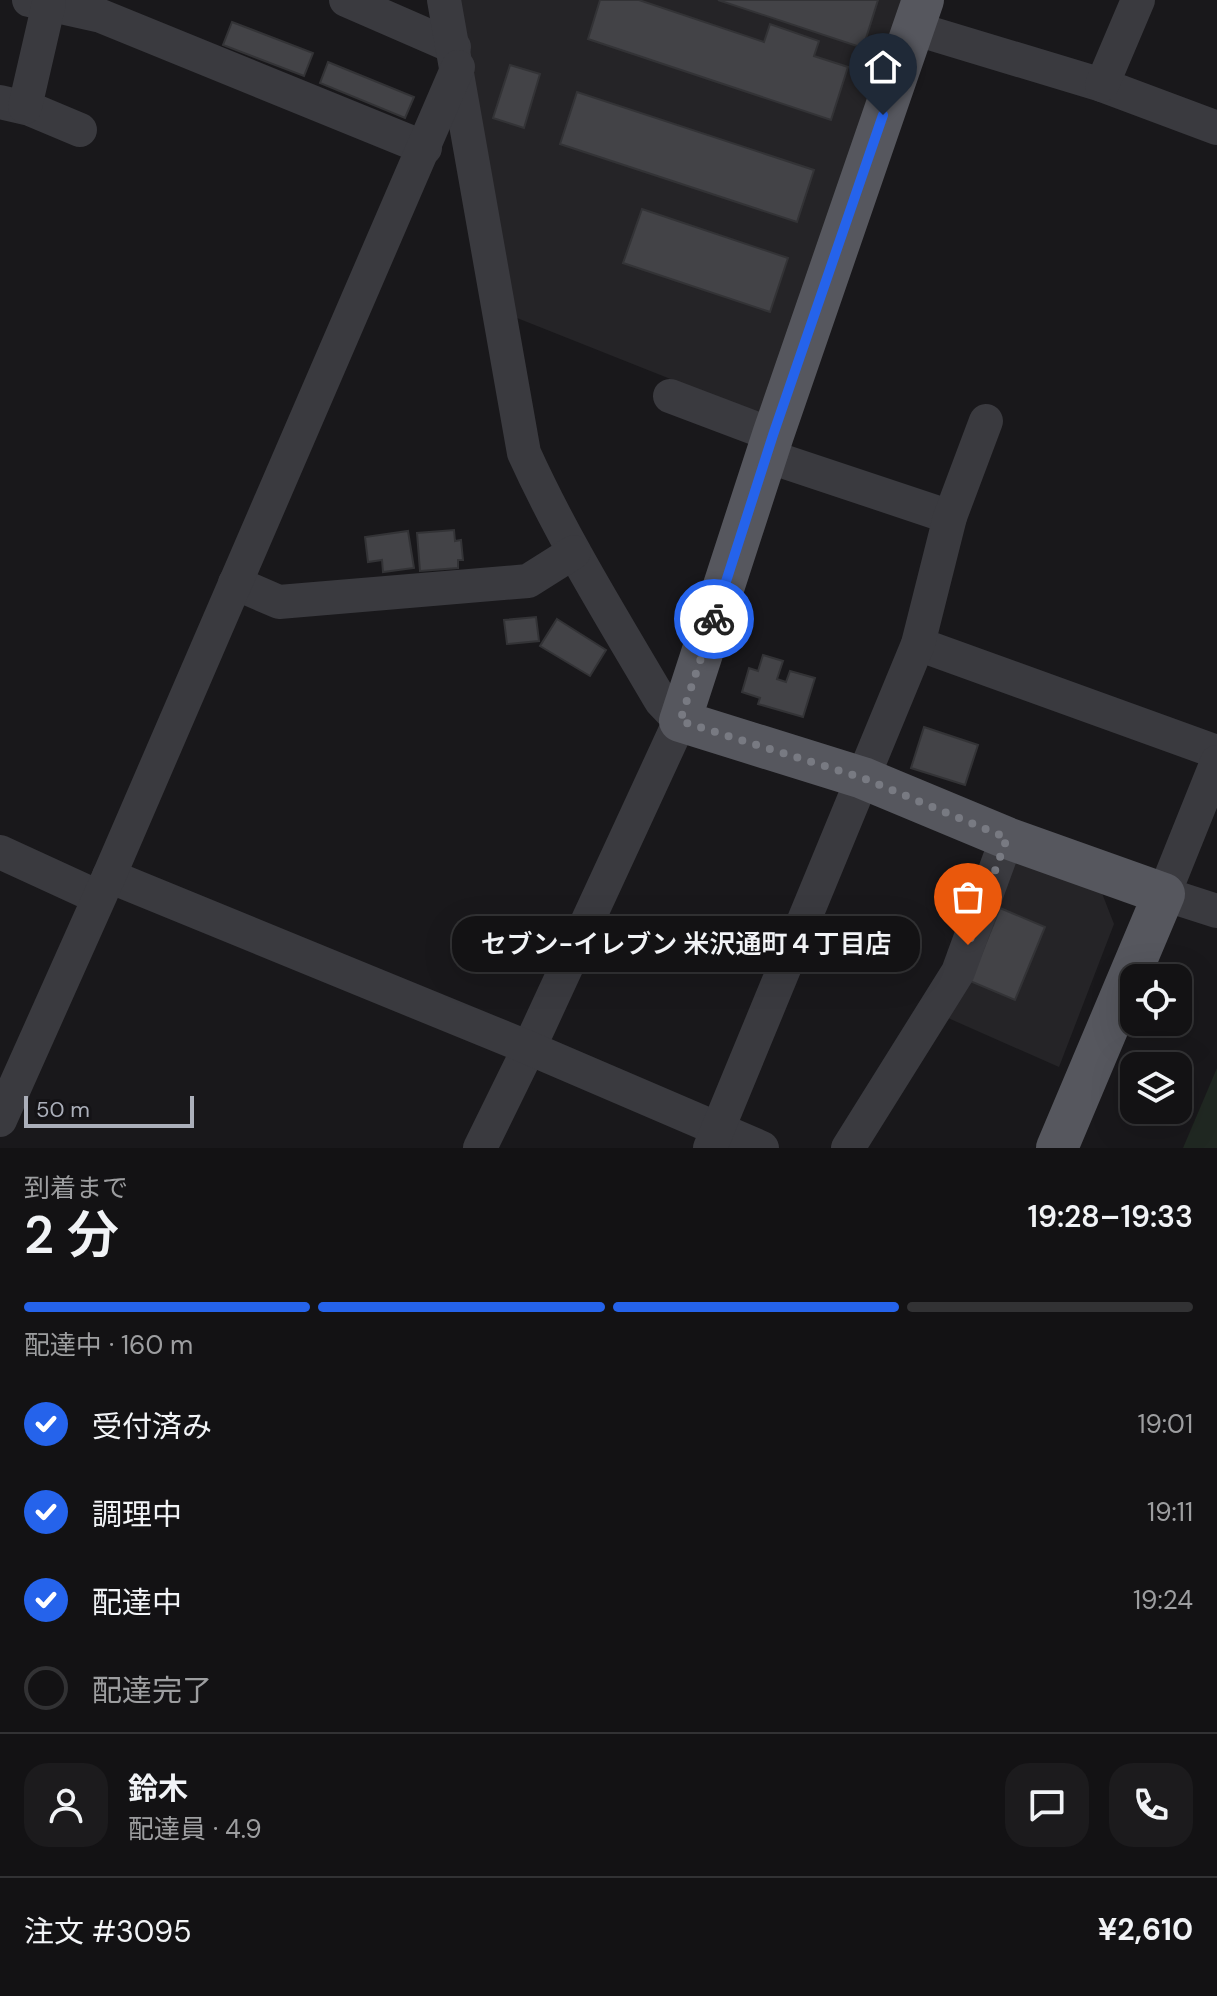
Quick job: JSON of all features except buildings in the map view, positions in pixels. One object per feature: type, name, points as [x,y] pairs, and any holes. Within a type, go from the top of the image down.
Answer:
[{"type":"main road","points":[[918,14],[770,446],[680,721],[863,778],[1007,838],[1164,894],[1057,1148]]},
{"type":"street","points":[[346,0],[456,56]]},
{"type":"street","points":[[444,0],[524,453],[554,518],[661,701],[680,721],[480,1148]]},
{"type":"street","points":[[1102,85],[1138,0]]},
{"type":"street","points":[[80,130],[12,105],[39,2],[101,16],[425,148]]},
{"type":"street","points":[[918,14],[1217,128]]},
{"type":"street","points":[[0,1120],[425,148],[456,56]]},
{"type":"street","points":[[670,396],[770,446],[950,517]]},
{"type":"street","points":[[714,1138],[918,644],[950,517],[986,421]]},
{"type":"street","points":[[235,583],[279,602],[528,581],[574,552]]},
{"type":"street","points":[[918,644],[1217,752]]},
{"type":"street","points":[[1217,762],[1164,894],[1217,911]]},
{"type":"street","points":[[848,1148],[958,972],[1007,838]]},
{"type":"street","points":[[0,852],[104,886],[529,1048],[714,1138],[762,1148]]},
{"type":"shaded area","points":[[454,0],[906,0],[761,415],[512,316]]},
{"type":"shaded area","points":[[1019,852],[1098,883],[1114,924],[1059,1067],[939,1014]]},
{"type":"shaded area","points":[[1217,1068],[1217,1148],[1183,1148]]},
{"type":"way so far","points":[[714,619],[680,721],[863,778],[1007,838],[968,945]]},
{"type":"place","name":"セブン-イレブン 米沢通町４丁目店","points":[[968,945]]},
{"type":"route","points":[[714,619],[773,435],[883,115]]}]
